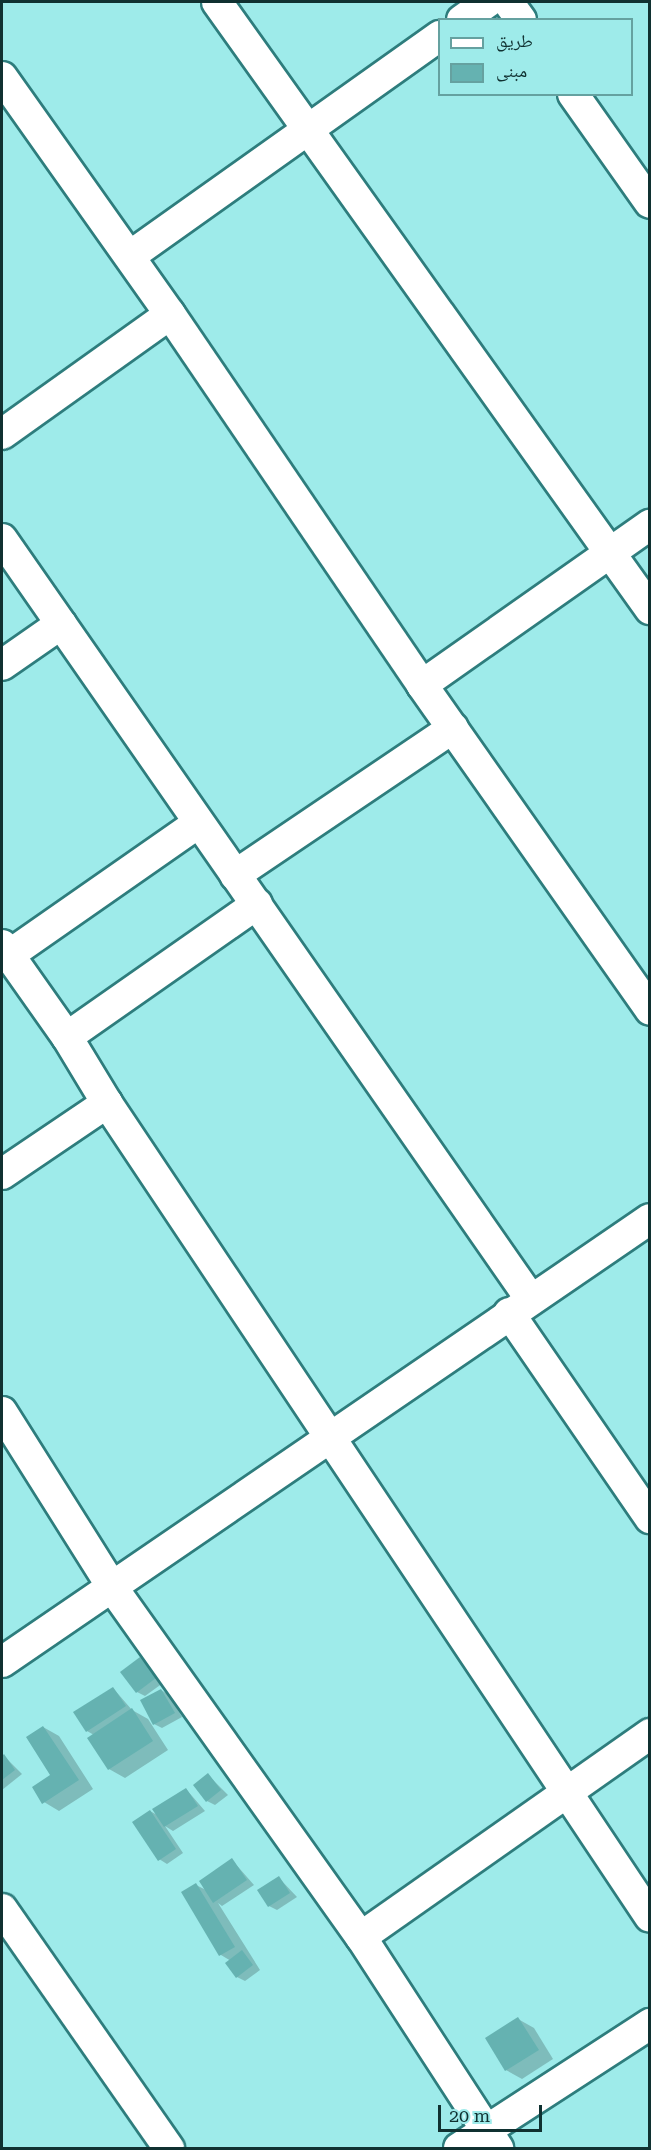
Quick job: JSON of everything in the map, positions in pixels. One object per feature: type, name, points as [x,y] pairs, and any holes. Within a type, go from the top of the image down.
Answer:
[{"type":"street","points":[[217,2],[650,609]]},
{"type":"street","points":[[465,18],[488,2]]},
{"type":"street","points":[[508,2],[519,18]]},
{"type":"street","points":[[130,256],[438,37]]},
{"type":"street","points":[[2,77],[171,314],[422,685],[650,1010]]},
{"type":"street","points":[[574,96],[647,195]]},
{"type":"street","points":[[2,434],[171,314]]},
{"type":"street","points":[[422,685],[650,525]]},
{"type":"street","points":[[2,539],[197,824],[257,904],[519,1305],[650,1518]]},
{"type":"street","points":[[2,665],[61,624]]},
{"type":"street","points":[[236,875],[453,728]]},
{"type":"street","points":[[197,824],[5,950],[67,1037],[106,1102],[650,1917]]},
{"type":"street","points":[[67,1037],[257,904]]},
{"type":"street","points":[[2,1174],[106,1102]]},
{"type":"street","points":[[2,1662],[331,1440],[519,1305],[650,1219]]},
{"type":"street","points":[[2,1412],[112,1587],[361,1937],[492,2140]]},
{"type":"street","points":[[361,1937],[650,1734]]},
{"type":"street","points":[[2,1909],[168,2148]]},
{"type":"street","points":[[459,2148],[492,2140],[650,2024]]},
{"type":"building","points":[[140,1657],[156,1678],[136,1693],[120,1672]]},
{"type":"building","points":[[113,1687],[126,1706],[86,1732],[73,1712]]},
{"type":"building","points":[[161,1689],[175,1713],[153,1725],[140,1700]]},
{"type":"building","points":[[132,1708],[153,1741],[108,1770],[87,1738]]},
{"type":"building","points":[[43,1726],[79,1780],[42,1804],[32,1787],[50,1775],[26,1737]]},
{"type":"building","points":[[4,1754],[15,1770],[2,1780],[2,1756]]},
{"type":"building","points":[[208,1773],[221,1790],[206,1802],[193,1785]]},
{"type":"building","points":[[186,1788],[198,1806],[164,1827],[152,1809]]},
{"type":"building","points":[[150,1810],[176,1849],[158,1861],[132,1822]]},
{"type":"building","points":[[232,1858],[247,1880],[213,1903],[199,1881]]},
{"type":"building","points":[[279,1876],[290,1893],[268,1907],[257,1890]]},
{"type":"building","points":[[196,1883],[235,1947],[219,1956],[181,1892]]},
{"type":"building","points":[[242,1950],[253,1965],[236,1978],[225,1963]]},
{"type":"building","points":[[518,2017],[539,2050],[505,2071],[485,2038]]}]
